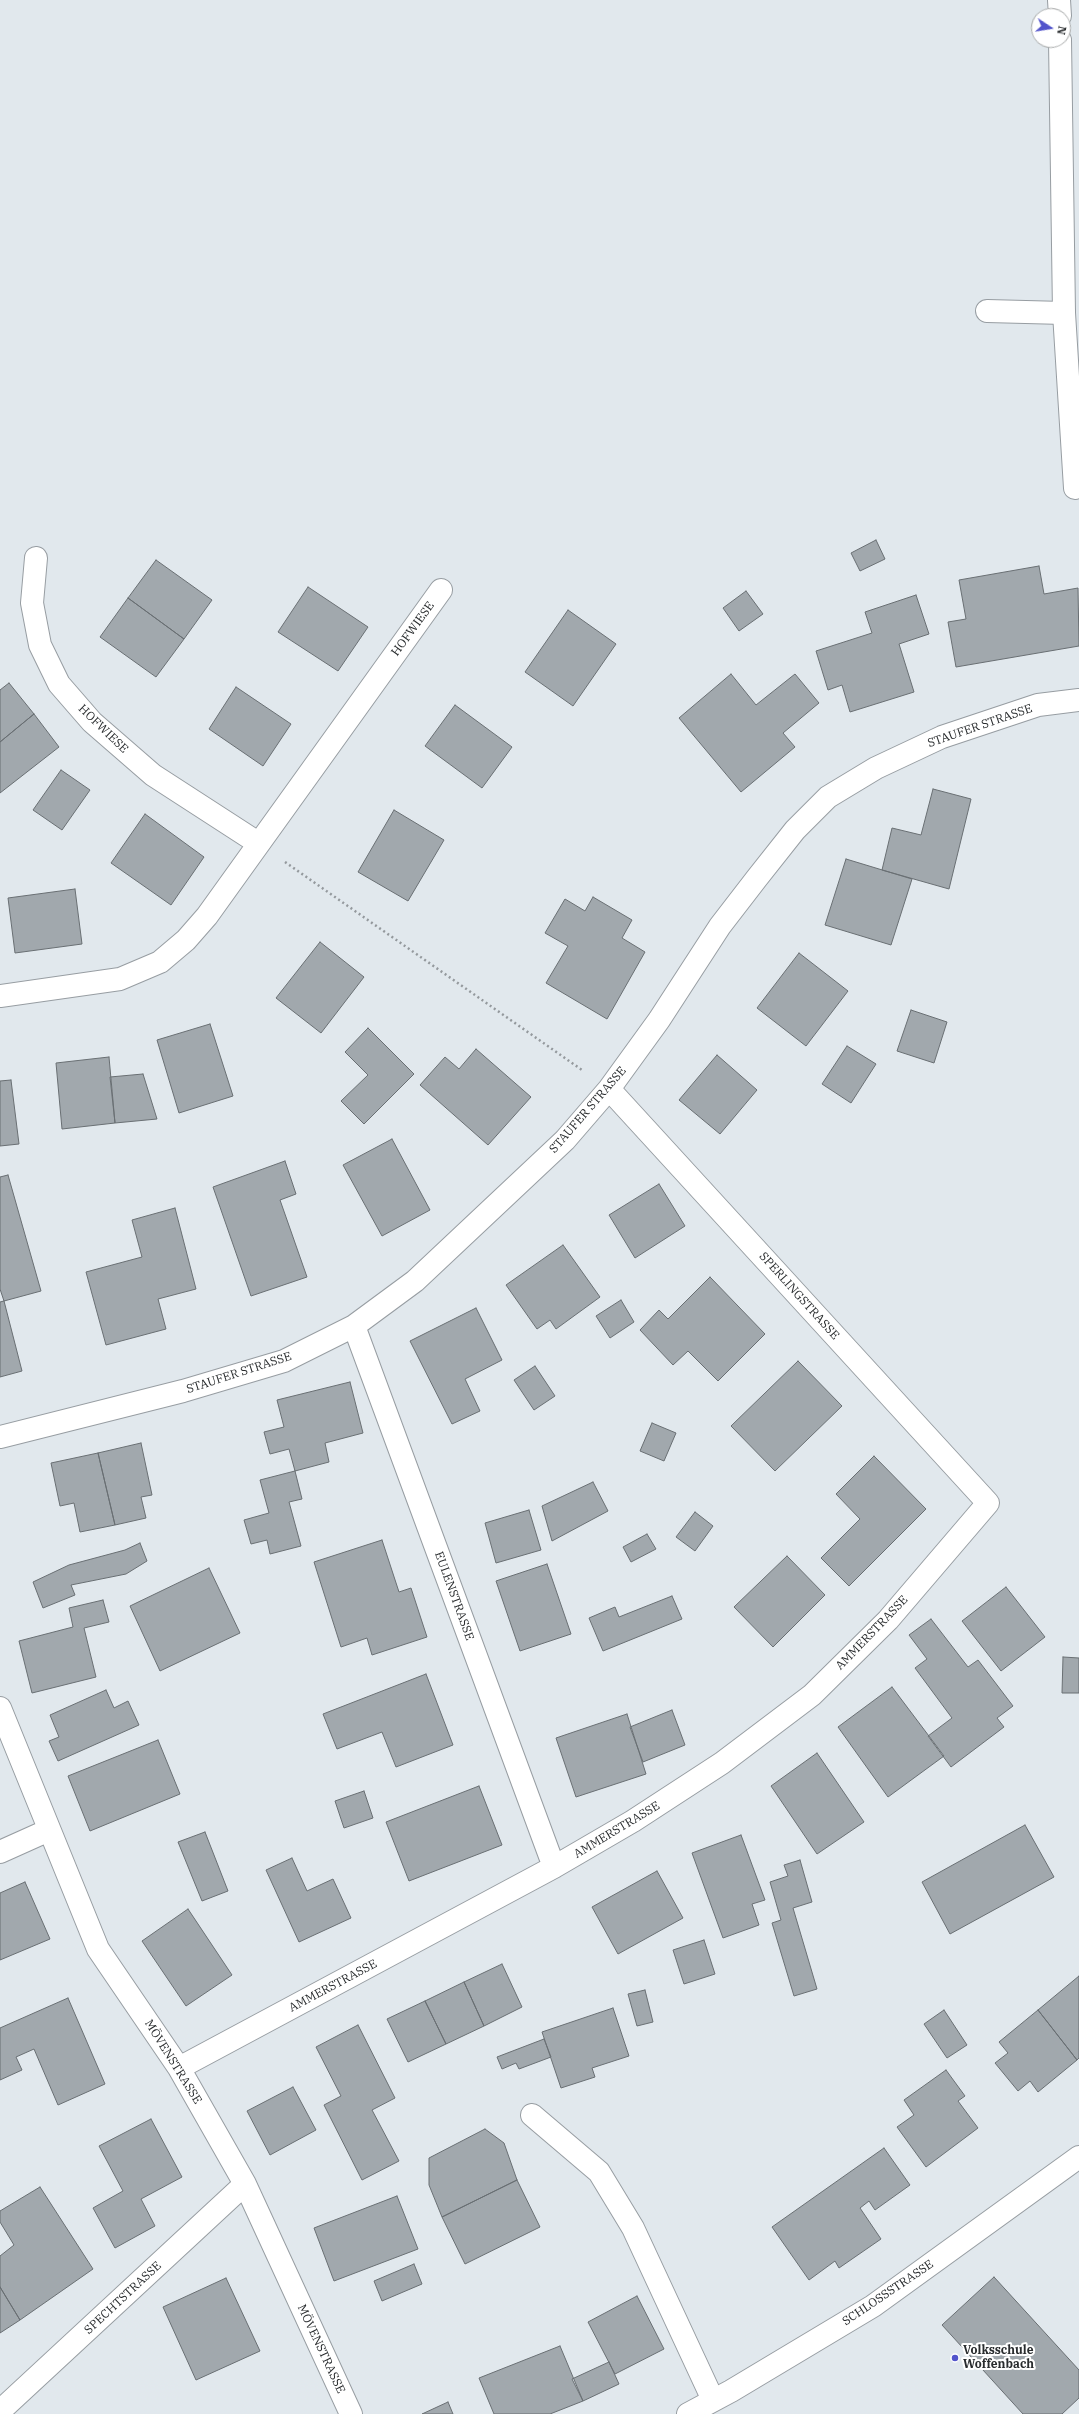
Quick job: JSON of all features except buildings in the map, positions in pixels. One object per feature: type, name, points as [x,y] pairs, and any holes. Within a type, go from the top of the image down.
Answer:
[{"type":"street","points":[[1060,48],[1064,312],[1075,488]]},
{"type":"street","points":[[987,311],[1064,312]]},
{"type":"street","name":"HOFWIESE","points":[[36,558],[32,603],[38,638],[59,684],[92,722],[153,775],[258,843]]},
{"type":"street","name":"HOFWIESE","points":[[0,996],[120,979],[160,962],[186,940],[207,916],[441,590]]},
{"type":"street","name":"STAUFER STRASSE","points":[[0,1437],[184,1391],[284,1360],[354,1326],[415,1281],[565,1140],[609,1089],[659,1020],[720,926],[795,830],[828,797],[876,768],[942,737],[1038,705],[1079,700]]},
{"type":"street","name":"SPERLINGSTRASSE","points":[[609,1089],[988,1503]]},
{"type":"street","name":"EULENSTRASSE","points":[[354,1326],[554,1867]]},
{"type":"street","name":"AMMERSTRASSE","points":[[179,2068],[554,1867],[634,1821],[722,1763],[812,1695],[888,1620],[988,1503]]},
{"type":"street","name":"MÖVENSTRASSE","points":[[0,1708],[98,1949],[179,2068],[245,2184],[351,2414]]},
{"type":"street","points":[[0,1852],[49,1830]]},
{"type":"street","points":[[532,2114],[599,2172],[633,2228],[713,2400]]},
{"type":"street","name":"SCHLOSSSTRASSE","points":[[688,2414],[872,2306],[1079,2157]]},
{"type":"street","name":"SPECHTSTRASSE","points":[[0,2411],[245,2184]]},
{"type":"path","points":[[258,843],[609,1089]]},
{"type":"place","name":"Volksschule Woffenbach","points":[[955,2358]]}]
